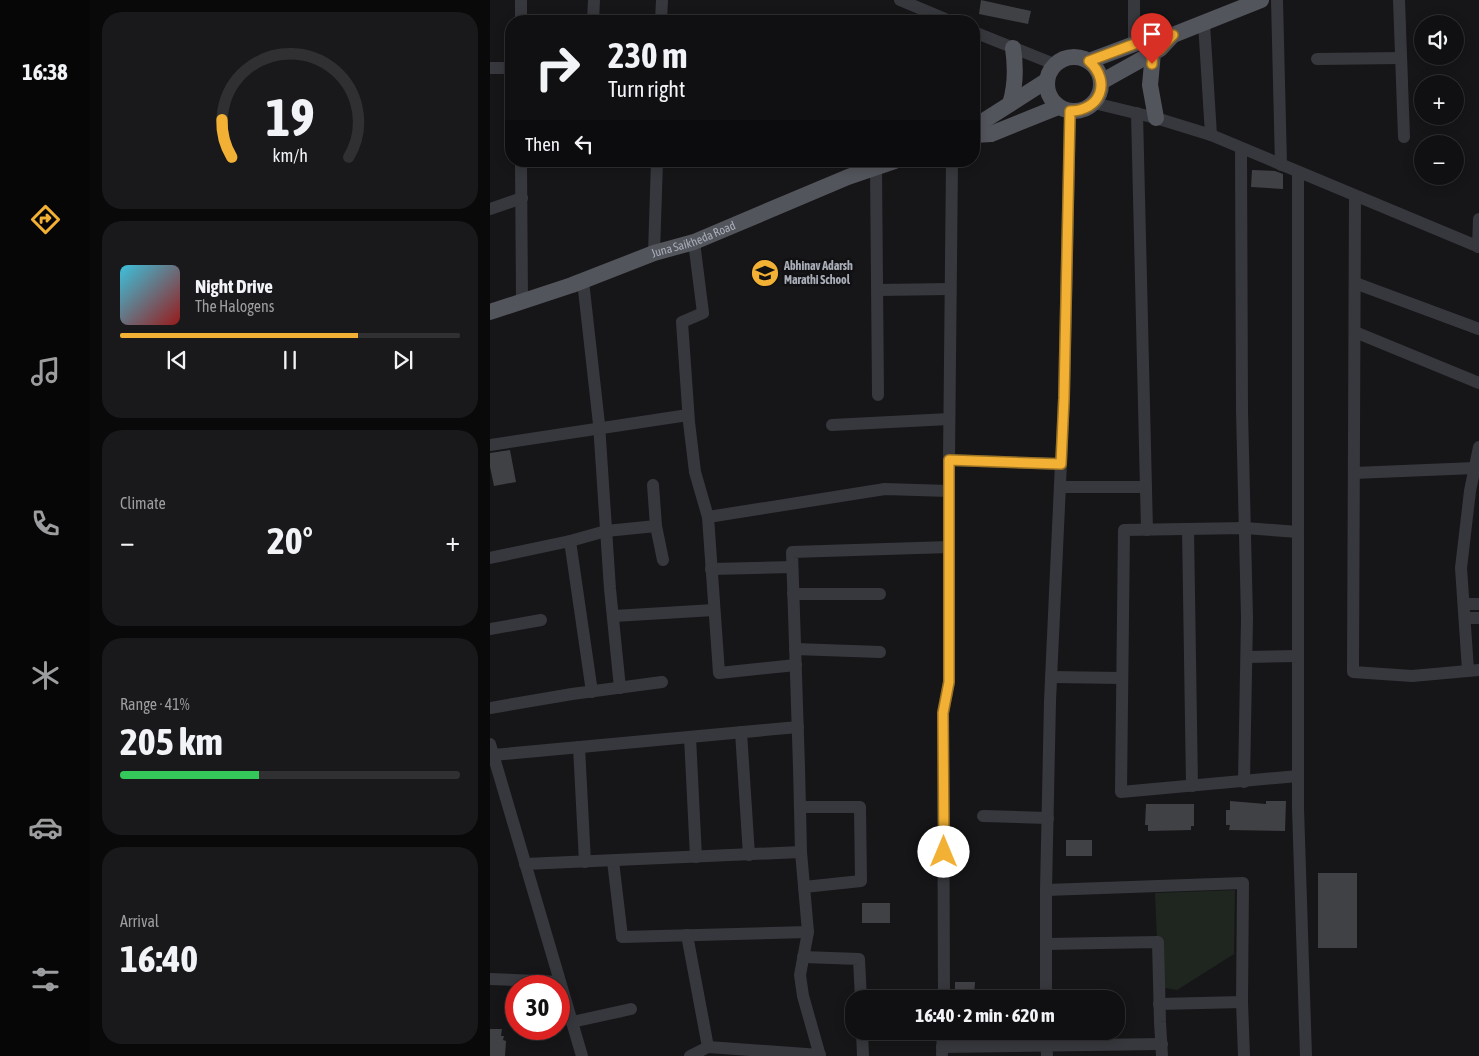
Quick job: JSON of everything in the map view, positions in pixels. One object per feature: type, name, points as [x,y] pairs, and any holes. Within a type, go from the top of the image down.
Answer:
[{"type":"main road","points":[[1089,61],[1153,37],[1173,35],[1252,2]]},
{"type":"main road","points":[[1101,82],[1160,49],[1173,35]]},
{"type":"main road","points":[[1010,104],[1016,80],[1013,48]]},
{"type":"main road","points":[[1153,53],[1150,85],[1156,118]]},
{"type":"main road","points":[[980,134],[991,134],[1064,109],[1079,111],[1094,103],[1098,96],[1101,82],[1095,67],[1089,61],[1080,57],[1062,59],[1054,64],[1046,81],[1049,96],[1064,109]]},
{"type":"main road","points":[[980,126],[985,120],[1046,81]]},
{"type":"main road","name":"Juna Saikheda Road","points":[[490,312],[583,281],[654,253],[694,242],[848,177],[876,168]]},
{"type":"street","points":[[521,0],[521,15]]},
{"type":"street","points":[[593,15],[594,0]]},
{"type":"street","points":[[661,15],[662,0]]},
{"type":"street","points":[[900,0],[936,15]]},
{"type":"street","points":[[1134,0],[1134,45]]},
{"type":"street","points":[[1277,0],[1281,164]]},
{"type":"street","points":[[1398,0],[1404,137]]},
{"type":"street","points":[[1204,23],[1211,136]]},
{"type":"street","points":[[980,34],[1054,64]]},
{"type":"street","points":[[1317,59],[1401,58]]},
{"type":"street","points":[[490,68],[505,68]]},
{"type":"street","points":[[1094,103],[1156,118],[1211,136],[1478,247],[1479,219]]},
{"type":"street","points":[[1046,990],[1046,890],[1051,677],[1065,388],[1064,109]]},
{"type":"street","points":[[1137,113],[1147,530]]},
{"type":"street","points":[[1241,148],[1242,411],[1247,657],[1244,782]]},
{"type":"street","points":[[521,167],[522,301]]},
{"type":"street","points":[[654,253],[657,167]]},
{"type":"street","points":[[944,990],[943,713],[949,682],[952,167]]},
{"type":"street","points":[[876,168],[878,395]]},
{"type":"street","points":[[1298,172],[1298,776],[1306,1056]]},
{"type":"street","points":[[1355,196],[1353,672],[1412,676],[1473,670],[1465,618],[1462,568],[1470,492],[1479,446]]},
{"type":"street","points":[[490,209],[522,198]]},
{"type":"street","points":[[694,242],[703,313],[682,322],[688,415],[695,472],[708,517],[719,673],[796,665]]},
{"type":"street","points":[[583,281],[600,428],[610,589],[620,688]]},
{"type":"street","points":[[1355,283],[1479,329]]},
{"type":"street","points":[[878,290],[950,289]]},
{"type":"street","points":[[1355,332],[1479,384]]},
{"type":"street","points":[[490,445],[688,415]]},
{"type":"street","points":[[832,425],[949,419]]},
{"type":"street","points":[[949,460],[1061,464]]},
{"type":"street","points":[[1354,473],[1475,468]]},
{"type":"street","points":[[653,485],[656,526],[663,560]]},
{"type":"street","points":[[1060,487],[1146,487]]},
{"type":"street","points":[[708,517],[885,489],[949,491]]},
{"type":"street","points":[[490,558],[570,541],[606,531],[656,526]]},
{"type":"street","points":[[1298,532],[1245,528],[1124,530],[1121,792],[1298,776]]},
{"type":"street","points":[[1188,529],[1192,786]]},
{"type":"street","points":[[570,541],[592,692]]},
{"type":"street","points":[[690,1056],[708,1047],[820,1055],[803,996],[800,975],[808,932],[801,852],[792,552],[949,547]]},
{"type":"street","points":[[712,569],[792,567]]},
{"type":"street","points":[[793,594],[880,594]]},
{"type":"street","points":[[1464,604],[1479,604]]},
{"type":"street","points":[[614,616],[714,610]]},
{"type":"street","points":[[1465,618],[1479,618]]},
{"type":"street","points":[[490,629],[541,620]]},
{"type":"street","points":[[795,649],[880,652]]},
{"type":"street","points":[[1247,657],[1298,656]]},
{"type":"street","points":[[1051,677],[1122,678]]},
{"type":"street","points":[[490,708],[662,682]]},
{"type":"street","points":[[558,975],[492,750],[579,747],[798,727]]},
{"type":"street","points":[[741,732],[749,855]]},
{"type":"street","points":[[690,737],[696,857]]},
{"type":"street","points":[[579,747],[585,862]]},
{"type":"street","points":[[800,807],[860,807],[861,881],[804,887]]},
{"type":"street","points":[[983,816],[1048,818]]},
{"type":"street","points":[[525,864],[801,852]]},
{"type":"street","points":[[613,861],[622,937],[808,932]]},
{"type":"street","points":[[1046,890],[1243,883],[1242,1002],[1244,1056]]},
{"type":"street","points":[[688,935],[708,1047]]},
{"type":"street","points":[[942,1052],[1162,1050],[1158,942],[1046,944]]},
{"type":"street","points":[[803,957],[859,959],[861,990]]},
{"type":"street","points":[[490,979],[505,980]]},
{"type":"street","points":[[1159,1004],[1242,1002]]},
{"type":"street","points":[[572,1022],[631,1009]]},
{"type":"street","points":[[570,1015],[582,1056]]},
{"type":"street","points":[[862,1040],[862,1056]]},
{"type":"shaded area","points":[[1235,890],[1234,954],[1177,990],[1159,987],[1155,893]]},
{"type":"building","points":[[981,0],[1031,11],[1028,24],[979,14]]},
{"type":"building","points":[[1252,170],[1275,171],[1283,174],[1283,189],[1251,187]]},
{"type":"building","points":[[510,450],[516,482],[494,486],[490,467],[490,453]]},
{"type":"building","points":[[1230,801],[1266,804],[1266,801],[1286,801],[1285,831],[1229,830],[1230,825],[1226,825],[1226,810],[1230,810]]},
{"type":"building","points":[[1146,804],[1194,804],[1194,826],[1191,826],[1191,830],[1148,831],[1148,825],[1145,825]]},
{"type":"building","points":[[1066,840],[1092,840],[1092,856],[1066,856]]},
{"type":"building","points":[[1318,873],[1357,873],[1357,948],[1318,948]]},
{"type":"building","points":[[862,903],[890,903],[890,923],[862,923]]},
{"type":"building","points":[[955,982],[975,982],[975,990],[955,990]]},
{"type":"building","points":[[490,1029],[502,1029],[501,1036],[504,1036],[503,1040],[506,1041],[505,1056],[490,1056]]},
{"type":"place","name":"Abhinav Adarsh Marathi School","points":[[765,273]]},
{"type":"route","points":[[944,852],[943,713],[949,682],[949,460],[1061,464],[1070,111],[1079,111],[1087,108],[1094,103],[1101,89],[1099,74],[1089,61],[1153,37],[1173,35],[1160,49],[1153,53],[1152,64]]}]
